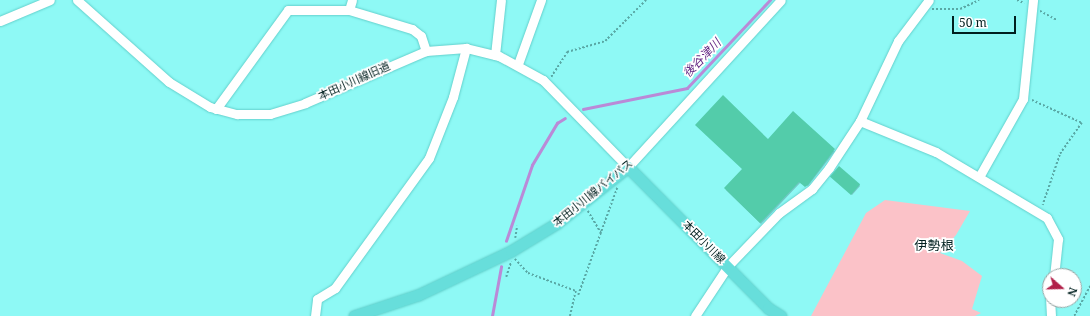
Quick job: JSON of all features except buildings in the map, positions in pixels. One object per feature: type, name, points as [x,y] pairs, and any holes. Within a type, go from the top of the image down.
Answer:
[{"type":"main road","name":"本田小川線バイパス","points":[[354,316],[418,295],[513,254],[557,223],[628,167]]},
{"type":"main road","name":"本田小川線","points":[[628,167],[728,266],[768,308],[781,316]]},
{"type":"street","points":[[0,21],[50,0]]},
{"type":"street","name":"本田小川線旧道","points":[[77,0],[169,82],[216,109],[237,114],[270,114],[305,103],[426,51],[466,48],[495,55],[518,64],[543,80],[546,87],[628,167]]},
{"type":"street","points":[[349,10],[352,0]]},
{"type":"street","points":[[495,55],[501,0]]},
{"type":"street","points":[[518,64],[541,0]]},
{"type":"street","name":"本田小川線バイパス","points":[[628,167],[781,0]]},
{"type":"street","points":[[695,316],[728,266],[779,213],[812,189],[860,121],[891,54],[929,0]]},
{"type":"street","points":[[979,177],[1016,115],[1023,96],[1033,0]]},
{"type":"street","points":[[216,109],[288,10],[349,10],[412,29],[421,36],[426,51]]},
{"type":"street","points":[[315,316],[317,299],[335,288],[430,158],[453,97],[466,48]]},
{"type":"street","points":[[860,121],[936,152],[1039,213],[1055,228],[1058,239],[1055,268]]},
{"type":"path","points":[[546,87],[567,52],[605,41],[646,0]]},
{"type":"path","points":[[922,9],[960,9],[978,0]]},
{"type":"path","points":[[1023,96],[1082,122],[1060,155],[1039,213]]},
{"type":"path","points":[[570,316],[602,233],[617,188]]},
{"type":"path","points":[[588,211],[602,233]]},
{"type":"path","points":[[506,277],[513,254]]},
{"type":"path","points":[[513,254],[528,273],[578,294]]},
{"type":"path","points":[[1074,316],[1090,286]]},
{"type":"shaded area","points":[[885,200],[970,211],[956,235],[940,253],[962,261],[982,276],[972,309],[981,313],[975,316],[811,316],[866,213]]},
{"type":"waterway","name":"後谷津川","points":[[583,109],[687,88],[770,0]]},
{"type":"waterway","name":"後谷津川","points":[[506,241],[532,165],[557,123],[565,118]]},
{"type":"waterway","name":"後谷津川","points":[[492,316],[501,267]]},
{"type":"district","name":"伊勢根","points":[[934,245]]}]
